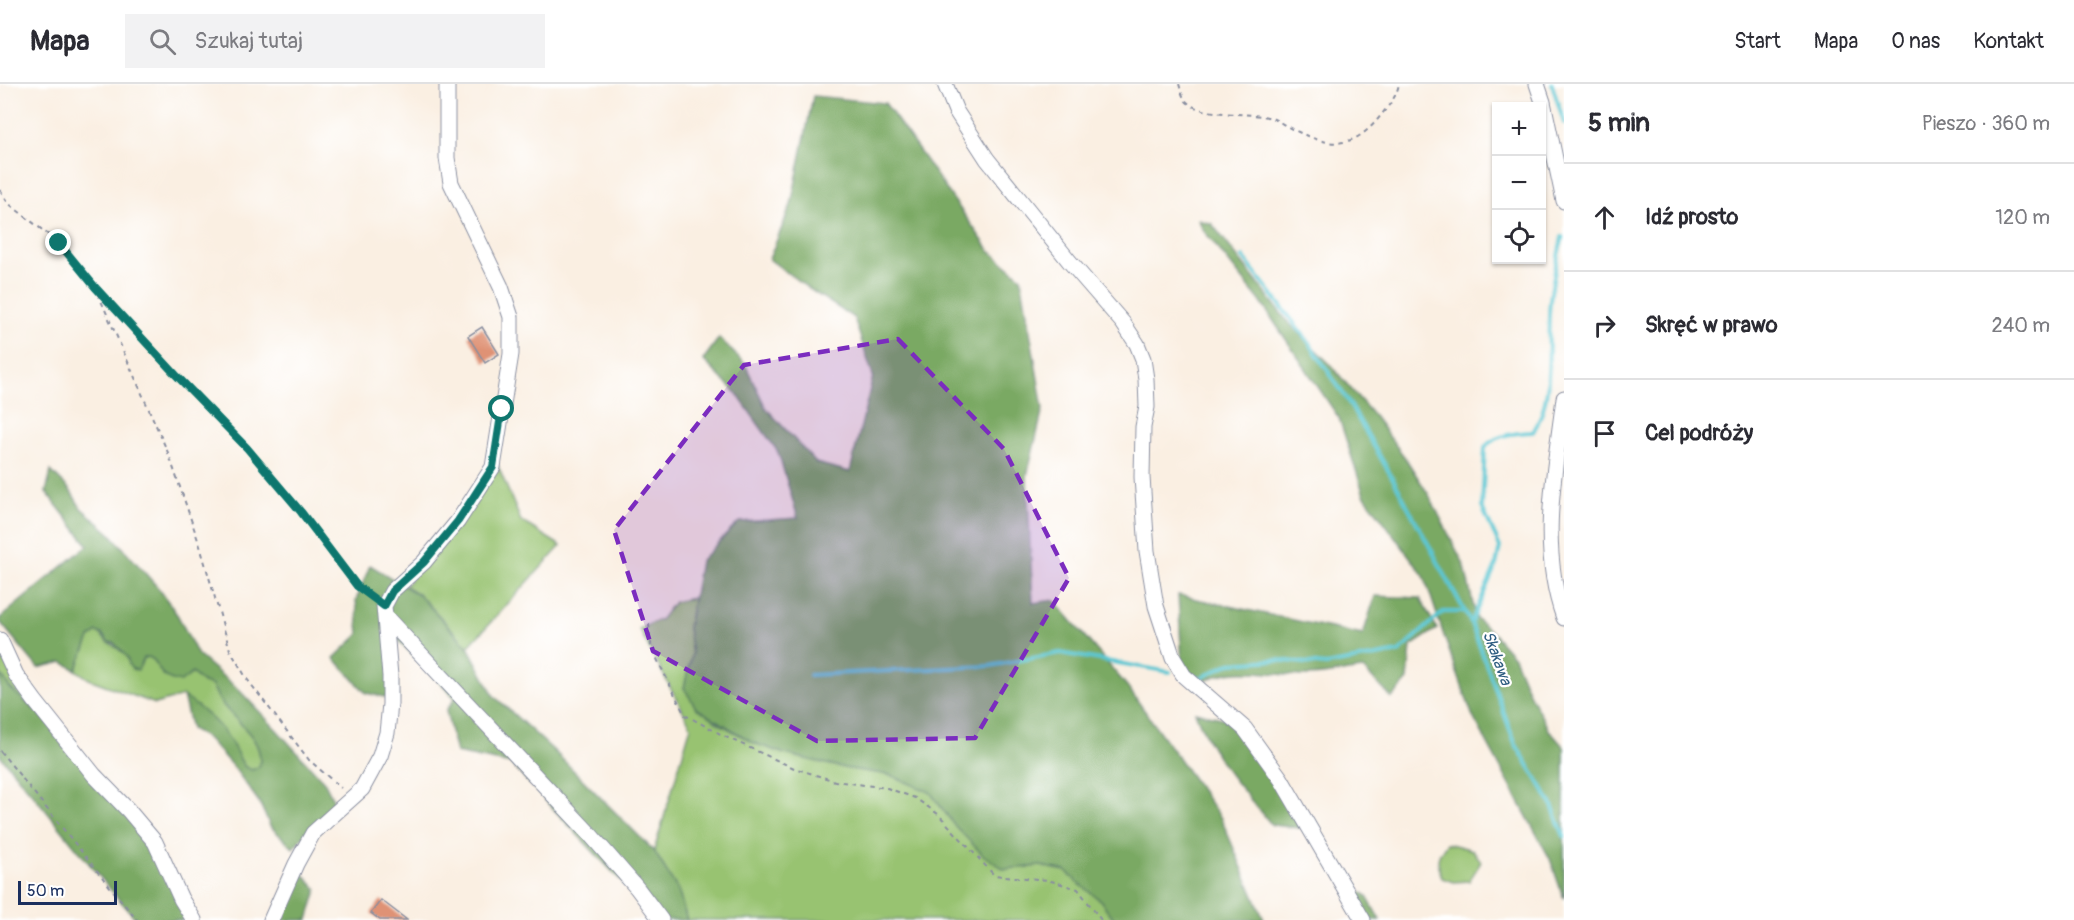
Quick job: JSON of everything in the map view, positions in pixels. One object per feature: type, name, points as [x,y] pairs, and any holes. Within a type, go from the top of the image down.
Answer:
[{"type":"street","points":[[271,920],[296,864],[313,833],[362,789],[380,756],[387,733],[390,676],[385,611],[392,591],[424,562],[458,521],[493,467],[511,354],[511,317],[501,287],[451,183],[447,158],[447,84]]},
{"type":"street","points":[[945,84],[956,111],[987,159],[1070,262],[1123,323],[1137,344],[1143,359],[1146,379],[1147,407],[1143,428],[1142,477],[1147,551],[1156,606],[1173,658],[1184,676],[1245,729],[1281,779],[1363,920]]},
{"type":"street","points":[[1537,84],[1544,102],[1564,201]]},
{"type":"street","points":[[1564,398],[1552,482],[1549,542],[1552,578],[1564,618]]},
{"type":"street","points":[[385,611],[589,833],[637,888],[661,920]]},
{"type":"street","points":[[0,640],[16,675],[35,701],[94,775],[155,842],[181,899],[194,920]]},
{"type":"path","points":[[1179,84],[1184,99],[1203,111],[1236,112],[1271,118],[1315,140],[1338,144],[1347,143],[1372,125],[1396,97],[1399,84]]},
{"type":"path","points":[[0,190],[8,203],[59,243],[95,287],[247,448],[301,512],[357,586],[385,611]]},
{"type":"path","points":[[95,287],[169,454],[200,546],[231,650],[248,679],[309,760],[341,788],[344,806]]},
{"type":"path","points":[[649,624],[651,647],[685,715],[728,738],[794,768],[835,781],[886,788],[915,798],[938,814],[994,876],[1048,880],[1078,889],[1101,920]]},
{"type":"path","points":[[0,751],[137,920]]},
{"type":"highlighted area","points":[[898,339],[1004,449],[1069,578],[975,738],[817,741],[653,651],[614,530],[744,365]]},
{"type":"green space","points":[[813,96],[885,103],[990,251],[1021,277],[1043,409],[1027,476],[1033,603],[1054,600],[1127,686],[1221,818],[1264,920],[1115,920],[1100,900],[1066,871],[1041,866],[1004,869],[983,855],[955,826],[930,792],[890,775],[844,768],[785,754],[754,743],[696,708],[684,688],[692,654],[688,628],[700,561],[739,522],[798,518],[778,452],[737,394],[703,360],[719,338],[745,364],[766,408],[816,463],[850,472],[873,376],[854,318],[809,289],[769,259],[791,205]]},
{"type":"green space","points":[[1198,220],[1212,224],[1287,321],[1329,363],[1374,416],[1429,495],[1465,567],[1476,618],[1514,657],[1530,695],[1549,730],[1564,747],[1564,899],[1550,859],[1473,717],[1424,576],[1364,495],[1339,418],[1260,301],[1203,230]]},
{"type":"green space","points":[[498,466],[521,521],[561,546],[468,647],[420,595],[405,586]]},
{"type":"green space","points":[[51,471],[70,490],[81,508],[110,533],[160,590],[178,616],[198,655],[239,690],[325,783],[336,805],[314,824],[293,848],[270,826],[259,802],[235,769],[208,739],[191,729],[183,696],[216,722],[245,767],[252,770],[259,767],[260,757],[253,739],[220,701],[211,685],[203,683],[192,673],[181,682],[170,679],[163,675],[154,660],[149,657],[144,658],[138,670],[132,669],[127,657],[114,643],[108,642],[102,634],[97,632],[90,638],[76,670],[63,662],[38,668],[0,622],[0,618],[88,545],[46,492]]},
{"type":"green space","points":[[370,565],[419,595],[468,647],[494,696],[553,750],[654,851],[678,890],[687,920],[652,920],[621,881],[511,764],[456,753],[446,711],[455,698],[395,637],[398,700],[366,693],[334,658],[359,634],[356,600]]},
{"type":"green space","points":[[1178,595],[1363,635],[1375,596],[1420,598],[1437,629],[1411,646],[1408,680],[1392,698],[1363,669],[1307,676],[1243,672],[1218,675],[1207,680],[1190,674],[1182,663]]},
{"type":"green space","points":[[693,598],[688,628],[692,654],[684,688],[716,722],[754,743],[785,754],[844,768],[890,775],[930,792],[955,826],[1004,869],[1041,866],[1066,871],[1100,900],[1115,920],[687,920],[678,890],[654,851],[691,726],[639,629],[661,619],[674,602]]},
{"type":"green space","points":[[97,632],[136,662],[141,664],[144,658],[149,657],[157,665],[186,678],[193,673],[203,683],[211,685],[220,701],[253,739],[260,757],[259,767],[252,770],[245,767],[213,720],[183,696],[155,704],[89,679],[76,670],[90,638]]},
{"type":"green space","points":[[0,655],[59,732],[10,688],[0,673]]},
{"type":"green space","points":[[0,673],[10,688],[59,732],[142,829],[191,920],[137,920],[0,756]]},
{"type":"green space","points":[[1195,712],[1226,719],[1286,793],[1300,828],[1272,825],[1238,785],[1219,758]]},
{"type":"green space","points":[[1447,843],[1473,850],[1481,862],[1469,881],[1453,882],[1442,878],[1438,860],[1440,852]]},
{"type":"green space","points":[[300,870],[317,890],[308,920],[279,920]]},
{"type":"green space","points":[[1352,887],[1366,895],[1380,920],[1369,920]]},
{"type":"building","points":[[482,327],[499,354],[485,363],[468,336]]},
{"type":"building","points":[[381,900],[407,920],[380,920],[371,913]]},
{"type":"waterway","name":"Skakawa","points":[[1552,84],[1564,123]]},
{"type":"waterway","name":"Skakawa","points":[[1471,623],[1496,565],[1500,547],[1482,507],[1485,447],[1501,437],[1533,432],[1540,417],[1548,385],[1551,293],[1562,237]]},
{"type":"waterway","points":[[1243,257],[1308,341],[1348,401],[1393,479],[1471,623],[1515,743],[1551,803],[1564,836]]},
{"type":"waterway","points":[[1196,677],[1201,678],[1230,663],[1276,660],[1326,665],[1399,652],[1443,612],[1465,612]]},
{"type":"waterway","points":[[810,675],[990,666],[1060,653],[1170,672]]},
{"type":"route","points":[[59,243],[95,287],[247,448],[301,512],[357,586],[384,606],[392,591],[424,562],[458,521],[493,467],[502,409]]}]
